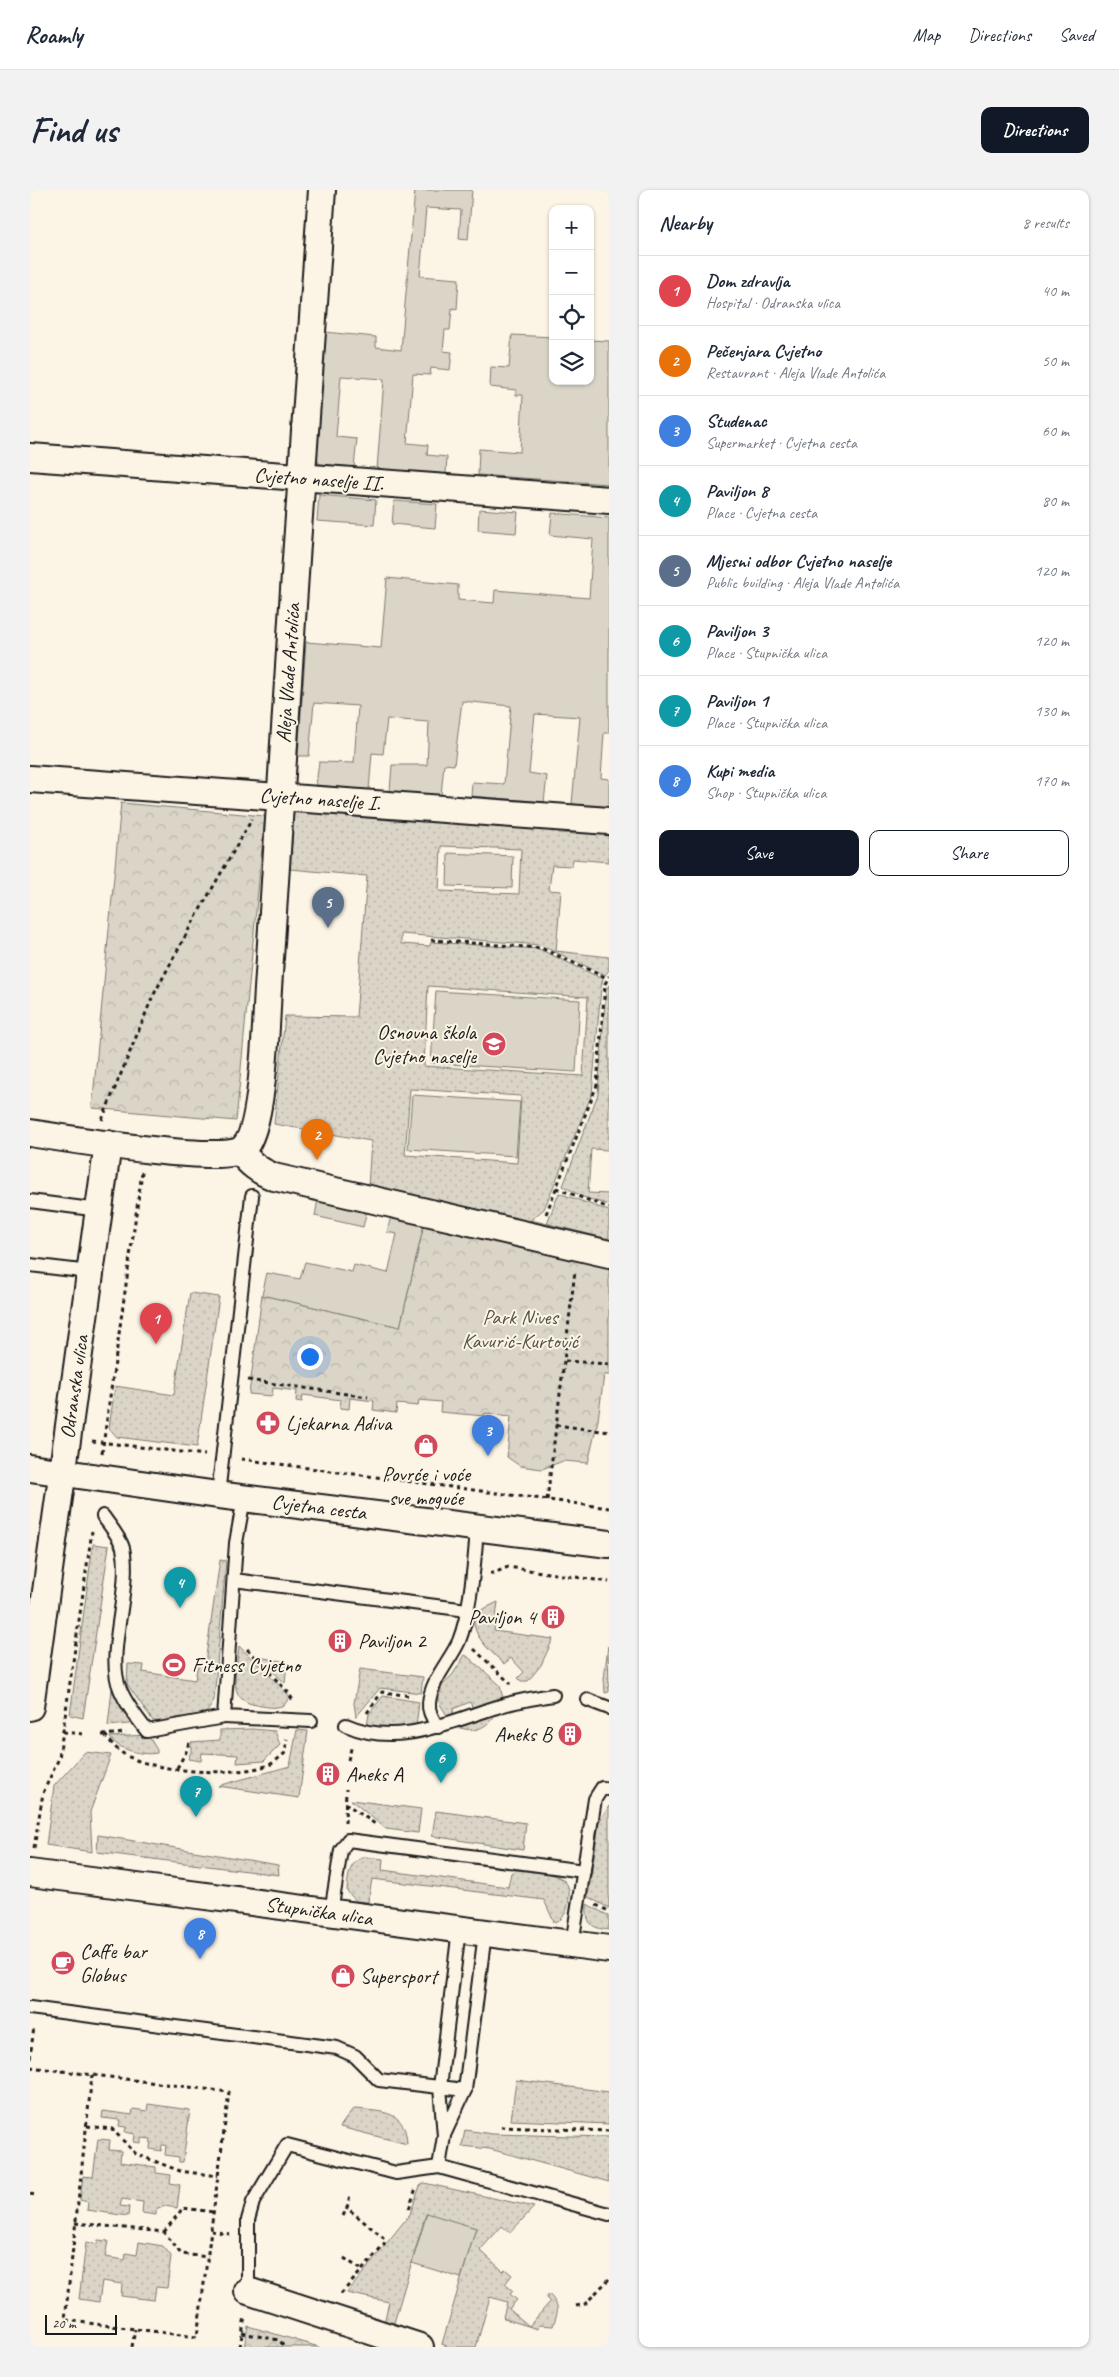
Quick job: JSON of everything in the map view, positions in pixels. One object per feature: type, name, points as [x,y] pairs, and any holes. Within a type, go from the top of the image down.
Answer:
[{"type":"street","name":"Aleja Vlade Antolića","points":[[240,1151],[247,1145],[252,1134],[260,1098],[322,190]]},
{"type":"street","name":"Cvjetno naselje II.","points":[[30,457],[609,500]]},
{"type":"street","name":"Cvjetno naselje I.","points":[[30,779],[609,821]]},
{"type":"street","points":[[30,1133],[105,1132],[222,1155],[240,1151],[250,1164],[274,1177],[609,1254]]},
{"type":"street","name":"Odranska ulica","points":[[30,1707],[99,1210],[105,1132]]},
{"type":"street","name":"Cvjetna cesta","points":[[30,1468],[218,1495],[609,1544]]},
{"type":"street","name":"Stupnička ulica","points":[[32,1864],[331,1912],[609,1949]]},
{"type":"street","points":[[248,2292],[414,2346]]},
{"type":"lane","points":[[218,1495],[252,1196]]},
{"type":"lane","points":[[30,1202],[99,1210]]},
{"type":"lane","points":[[30,1265],[90,1272]]},
{"type":"lane","points":[[224,1717],[237,1534],[244,1498]]},
{"type":"lane","points":[[103,1516],[122,1546],[125,1578],[115,1670],[120,1688],[132,1711],[148,1731],[224,1717],[302,1720]]},
{"type":"lane","points":[[438,1728],[432,1717],[429,1704],[430,1698],[432,1690],[460,1636],[467,1610],[477,1527]]},
{"type":"lane","points":[[234,1580],[467,1610]]},
{"type":"lane","points":[[350,1727],[378,1734],[403,1734],[438,1728],[497,1707],[553,1695]]},
{"type":"lane","points":[[588,1700],[609,1708]]},
{"type":"lane","points":[[572,1944],[594,1798],[602,1788],[609,1789]]},
{"type":"lane","points":[[331,1912],[341,1850],[348,1840],[584,1871]]},
{"type":"lane","points":[[439,2167],[444,2136],[440,2087],[459,1929]]},
{"type":"lane","points":[[444,2136],[465,2090],[485,1933]]},
{"type":"lane","points":[[30,2008],[337,2048],[355,2056],[379,2080],[465,2090]]},
{"type":"lane","points":[[248,2292],[248,2220],[253,2202],[286,2145],[396,2172],[439,2167],[609,2214]]},
{"type":"path","points":[[105,1132],[152,998],[253,818]]},
{"type":"path","points":[[431,940],[541,948],[608,977],[605,984],[597,1085],[545,1217],[533,1236]]},
{"type":"path","points":[[101,1458],[142,1171]]},
{"type":"path","points":[[556,1188],[609,1208]]},
{"type":"path","points":[[547,1500],[565,1361],[577,1246]]},
{"type":"path","points":[[565,1361],[609,1364]]},
{"type":"path","points":[[247,1380],[368,1397]]},
{"type":"path","points":[[556,1425],[609,1432]]},
{"type":"path","points":[[86,1440],[214,1456]]},
{"type":"path","points":[[238,1459],[609,1508]]},
{"type":"path","points":[[32,1864],[42,1793],[59,1758],[92,1524]]},
{"type":"path","points":[[472,1572],[494,1573],[508,1567],[609,1582]]},
{"type":"path","points":[[105,1735],[121,1752],[136,1760],[204,1772],[229,1773],[270,1764],[284,1753],[302,1720],[288,1692],[230,1634]]},
{"type":"path","points":[[460,1636],[528,1699]]},
{"type":"path","points":[[350,1727],[382,1692],[430,1698]]},
{"type":"path","points":[[177,1768],[184,1758],[189,1744],[185,1725]]},
{"type":"path","points":[[63,1732],[84,1734]]},
{"type":"path","points":[[344,1844],[346,1789]]},
{"type":"path","points":[[30,2058],[35,2022]]},
{"type":"path","points":[[30,2067],[229,2092],[197,2337],[65,2320],[66,2295],[88,2126],[92,2075]]},
{"type":"path","points":[[88,2126],[112,2129],[136,2154],[180,2171],[218,2176]]},
{"type":"path","points":[[501,2127],[609,2131]]},
{"type":"path","points":[[409,2209],[418,2182]]},
{"type":"path","points":[[30,2194],[35,2195]]},
{"type":"path","points":[[343,2216],[348,2208],[350,2195]]},
{"type":"path","points":[[164,2232],[184,2208],[213,2212]]},
{"type":"path","points":[[322,2316],[384,2245],[385,2239],[348,2208]]},
{"type":"path","points":[[76,2223],[164,2232],[181,2254],[208,2257]]},
{"type":"path","points":[[211,2231],[226,2233]]},
{"type":"path","points":[[344,2258],[362,2270]]},
{"type":"path","points":[[576,2306],[586,2304],[609,2279]]},
{"type":"path","points":[[240,2347],[248,2292]]},
{"type":"path","points":[[132,2347],[135,2329]]},
{"type":"path","points":[[242,2333],[280,2340],[285,2347]]},
{"type":"green space","points":[[415,190],[472,190],[468,240],[459,239],[461,210],[426,208],[420,276],[459,279],[457,309],[452,308],[450,330],[445,330],[443,351],[452,352],[450,370],[431,368],[430,375],[413,374],[407,443],[428,445],[427,455],[447,457],[446,474],[377,469],[384,379],[341,376],[336,437],[357,439],[354,467],[319,464],[315,451],[324,332],[376,337],[376,347],[401,350]]},
{"type":"green space","points":[[512,335],[549,337],[549,385],[594,385],[594,340],[609,341],[609,484],[478,475],[479,449],[520,452],[523,395],[516,395],[516,390],[490,387],[491,367],[509,368]]},
{"type":"green space","points":[[319,495],[376,500],[374,525],[317,521]]},
{"type":"green space","points":[[394,501],[437,504],[435,528],[392,524]]},
{"type":"green space","points":[[479,509],[518,512],[516,533],[478,530]]},
{"type":"green space","points":[[552,513],[609,518],[609,733],[604,733],[601,778],[609,779],[609,807],[572,804],[580,717],[535,714],[529,773],[547,776],[544,802],[471,796],[472,782],[504,784],[511,706],[462,701],[454,765],[444,764],[441,795],[390,791],[392,765],[427,765],[429,722],[387,719],[383,754],[372,753],[369,790],[316,785],[319,762],[354,763],[358,706],[314,703],[309,756],[298,756],[306,642],[381,648],[387,578],[458,585],[458,600],[494,603],[495,590],[589,598],[593,539],[550,535]]},
{"type":"green space","points":[[121,803],[265,816],[236,1121],[92,1108]]},
{"type":"green space","points":[[294,810],[397,821],[398,817],[559,828],[559,833],[576,834],[579,830],[609,832],[609,862],[573,859],[572,866],[552,865],[549,890],[561,891],[556,951],[609,957],[609,970],[605,975],[540,945],[401,934],[401,944],[430,946],[431,942],[539,949],[603,979],[592,1094],[544,1209],[527,1223],[368,1187],[371,1141],[274,1124],[285,1016],[356,1017],[367,876],[290,869]],"holes":[[[441,846],[521,849],[519,894],[439,891]],[[428,986],[588,997],[583,1076],[424,1066]],[[410,1089],[521,1096],[517,1163],[405,1155]]]},
{"type":"green space","points":[[448,853],[513,856],[512,888],[447,886]]},
{"type":"green space","points":[[609,985],[609,1150],[591,1149],[588,1193],[609,1194],[609,1205],[583,1197],[563,1186],[598,1094],[606,989]]},
{"type":"green space","points":[[436,991],[580,1000],[576,1072],[431,1063]]},
{"type":"green space","points":[[412,1095],[520,1102],[516,1156],[408,1149]]},
{"type":"green space","points":[[559,1193],[609,1211],[609,1247],[547,1223]]},
{"type":"green space","points":[[318,1199],[367,1210],[363,1227],[315,1216]]},
{"type":"green space","points":[[391,1216],[424,1224],[400,1327],[262,1295],[267,1273],[300,1279],[305,1262],[352,1272],[354,1265],[388,1273],[397,1234],[387,1232]]},
{"type":"green space","name":"Park Nives Kavurić-Kurtović","points":[[531,1220],[609,1239],[609,1375],[604,1375],[598,1420],[588,1463],[563,1461],[542,1469],[520,1466],[507,1457],[511,1416],[485,1413],[484,1416],[440,1412],[441,1402],[419,1400],[418,1406],[397,1404],[396,1413],[373,1410],[374,1401],[350,1398],[349,1409],[340,1408],[341,1400],[303,1395],[302,1402],[296,1401],[297,1391],[273,1388],[272,1396],[249,1394],[262,1295],[400,1327],[424,1224],[527,1223]]},
{"type":"green space","points":[[190,1293],[219,1297],[197,1447],[117,1437],[109,1428],[115,1386],[174,1395]]},
{"type":"green space","points":[[93,1544],[109,1546],[83,1718],[70,1715]]},
{"type":"green space","points":[[220,1560],[226,1561],[214,1700],[206,1713],[198,1718],[178,1721],[153,1721],[127,1684],[128,1664],[144,1665],[143,1672],[195,1680],[198,1663],[205,1663]]},
{"type":"green space","points":[[498,1602],[494,1631],[553,1639],[541,1665],[528,1681],[521,1681],[518,1678],[524,1672],[511,1658],[504,1664],[482,1642],[475,1628],[475,1613]]},
{"type":"green space","points":[[239,1646],[290,1697],[284,1705],[264,1706],[247,1702],[240,1697],[235,1683]]},
{"type":"green space","points":[[608,1646],[609,1692],[605,1693],[604,1679]]},
{"type":"green space","points":[[465,1655],[500,1685],[503,1699],[473,1709],[470,1702],[453,1709],[454,1716],[448,1717],[438,1701],[442,1686],[453,1674]]},
{"type":"green space","points":[[258,1657],[287,1662],[285,1683]]},
{"type":"green space","points":[[360,1669],[423,1677],[421,1693],[380,1688],[356,1717],[354,1703]]},
{"type":"green space","points":[[113,1689],[138,1723],[108,1726]]},
{"type":"green space","points":[[383,1696],[419,1702],[416,1727],[400,1730],[367,1726],[369,1714]]},
{"type":"green space","points":[[496,1714],[488,1723],[479,1728],[470,1730],[457,1727]]},
{"type":"green space","points":[[252,1729],[275,1731],[280,1745],[264,1761],[237,1763],[238,1755],[202,1753],[201,1761],[188,1759],[191,1752],[191,1742],[220,1740],[220,1730]]},
{"type":"green space","points":[[297,1730],[308,1731],[299,1798],[218,1786],[290,1766]]},
{"type":"green space","points":[[148,1735],[157,1753],[145,1754],[125,1749],[113,1742],[110,1737]]},
{"type":"green space","points":[[85,1752],[111,1755],[90,1812],[92,1852],[46,1845],[54,1786]]},
{"type":"green space","points":[[351,1800],[421,1809],[418,1833],[386,1829]]},
{"type":"green space","points":[[609,1806],[609,1908],[588,1897],[599,1822]]},
{"type":"green space","points":[[436,1811],[526,1823],[523,1850],[432,1836]]},
{"type":"green space","points":[[98,1835],[278,1865],[279,1875],[97,1852]]},
{"type":"green space","points":[[366,1857],[383,1859],[382,1870],[508,1887],[511,1873],[515,1870],[551,1874],[565,1882],[569,1889],[568,1905],[563,1917],[558,1922],[554,1922],[544,1900],[372,1879],[368,1902],[356,1901],[347,1891],[349,1874],[356,1861]]},
{"type":"green space","points":[[587,1904],[609,1916],[609,1930],[597,1928],[590,1923],[587,1916]]},
{"type":"green space","points":[[516,2080],[609,2092],[609,2124],[511,2120]]},
{"type":"green space","points":[[148,2104],[190,2110],[183,2162],[179,2162],[179,2157],[165,2155],[166,2145],[162,2145],[161,2151],[150,2149],[151,2139],[141,2138],[141,2143],[134,2142],[135,2134],[125,2132],[126,2127],[119,2126],[120,2120],[102,2118],[103,2111],[132,2115],[133,2109],[147,2111]]},
{"type":"green space","points":[[352,2110],[384,2112],[398,2119],[406,2133],[407,2144],[340,2127]]},
{"type":"green space","points":[[465,2130],[492,2134],[609,2137],[609,2182],[490,2149],[462,2146]]},
{"type":"green space","points":[[98,2139],[110,2140],[109,2150],[121,2151],[120,2162],[156,2167],[156,2173],[171,2175],[170,2183],[180,2185],[177,2208],[165,2206],[156,2210],[156,2215],[142,2213],[143,2202],[122,2199],[120,2206],[129,2207],[128,2216],[87,2210],[88,2202],[80,2200],[83,2176],[93,2177]]},
{"type":"green space","points":[[424,2183],[534,2207],[510,2233],[502,2226],[480,2250],[503,2271],[505,2269],[512,2275],[505,2284],[513,2291],[510,2294],[517,2300],[509,2309],[529,2326],[550,2302],[546,2298],[549,2294],[557,2306],[553,2326],[539,2325],[538,2329],[505,2319],[503,2317],[507,2302],[490,2297],[476,2347],[449,2347],[442,2344],[476,2228],[426,2214],[393,2326],[384,2323],[389,2302],[347,2293],[410,2214],[420,2186]]},
{"type":"green space","points":[[427,2213],[476,2228],[461,2278],[412,2263]]},
{"type":"green space","points":[[98,2240],[108,2241],[105,2257],[125,2260],[126,2253],[137,2255],[139,2242],[163,2246],[171,2256],[167,2288],[156,2287],[154,2300],[121,2296],[122,2284],[102,2281],[99,2302],[79,2299],[86,2243],[97,2244]]},
{"type":"green space","points":[[248,2326],[319,2347],[244,2347]]},
{"type":"place","name":"Mjesni odbor Cvjetno naselje","points":[[328,928]]},
{"type":"place","name":"Osnovna škola Cvjetno naselje","points":[[494,1044]]},
{"type":"place","name":"Pečenjara Cvjetno","points":[[317,1160]]},
{"type":"place","name":"Dom zdravlja","points":[[156,1344]]},
{"type":"place","name":"Ljekarna Adiva","points":[[268,1423]]},
{"type":"place","name":"Povrće i voće sve moguće","points":[[426,1446]]},
{"type":"place","name":"Studenac","points":[[488,1456]]},
{"type":"place","name":"Paviljon 8","points":[[180,1608]]},
{"type":"place","name":"Paviljon 4","points":[[553,1617]]},
{"type":"place","name":"Paviljon 2","points":[[340,1641]]},
{"type":"place","name":"Fitness Cvjetno","points":[[174,1665]]},
{"type":"place","name":"Aneks B","points":[[570,1734]]},
{"type":"place","name":"Aneks A","points":[[328,1774]]},
{"type":"place","name":"Paviljon 3","points":[[441,1783]]},
{"type":"place","name":"Paviljon 1","points":[[196,1817]]},
{"type":"place","name":"Kupi media","points":[[200,1959]]},
{"type":"place","name":"Caffe bar Globus","points":[[63,1963]]},
{"type":"place","name":"Supersport","points":[[343,1976]]}]
